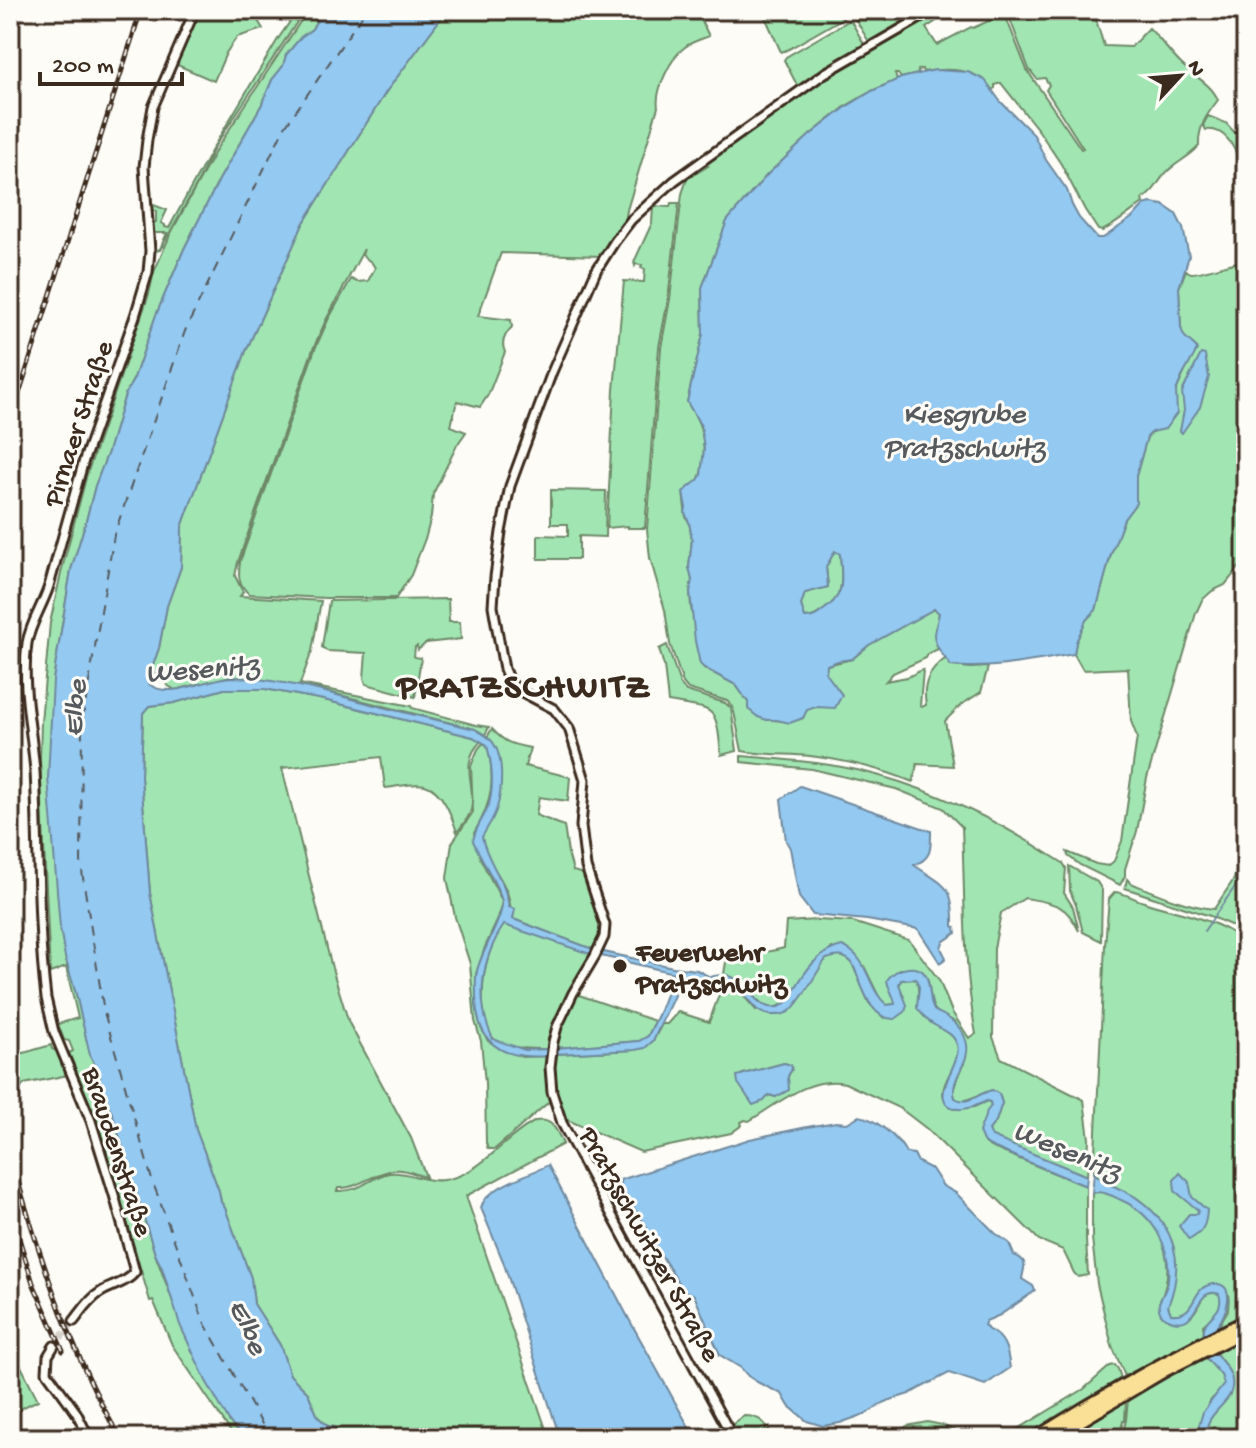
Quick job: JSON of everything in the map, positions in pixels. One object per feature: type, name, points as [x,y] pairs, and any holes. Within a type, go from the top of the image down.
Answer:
[{"type":"highway","points":[[1035,1438],[1190,1348],[1246,1321]]},
{"type":"highway","points":[[1052,1438],[1106,1399],[1246,1330]]},
{"type":"highway","points":[[920,1438],[935,1438]]},
{"type":"street","name":"Pirnaer Straße","points":[[59,1044],[50,1015],[44,977],[27,648],[30,632],[49,586],[84,460],[148,272],[150,251],[144,167],[147,140],[153,107],[195,10]]},
{"type":"street","name":"Pratzschwitzer Straße","points":[[733,1438],[562,1123],[552,1092],[550,1062],[557,1027],[604,937],[605,925],[586,867],[581,815],[585,780],[581,764],[569,728],[559,714],[518,690],[509,681],[493,613],[496,567],[510,486],[552,372],[596,271],[631,220],[674,181],[825,73],[934,10]]},
{"type":"street","name":"Braudenstraße","points":[[59,1044],[91,1121],[135,1272],[129,1279],[93,1297],[74,1321]]},
{"type":"street","points":[[54,1346],[46,1361],[49,1375],[76,1412],[89,1438]]},
{"type":"green space","points":[[199,10],[253,10],[263,29],[237,37],[214,81],[175,64]]},
{"type":"green space","points":[[298,10],[305,10],[215,146],[160,250],[154,251],[160,249],[167,233],[152,233],[156,211],[151,211],[151,204],[167,210],[161,223],[169,228],[214,146]]},
{"type":"green space","points":[[308,10],[327,10],[321,13],[312,29],[286,55],[283,66],[272,80],[262,104],[219,180],[184,249],[125,395],[71,570],[53,680],[65,957],[90,1055],[113,1115],[155,1254],[175,1307],[229,1421],[242,1438],[235,1438],[172,1345],[153,1300],[150,1301],[97,1121],[69,1053],[73,1051],[69,1041],[64,1040],[58,1024],[78,1018],[66,967],[50,973],[41,722],[50,623],[62,569],[87,474],[154,272],[171,233],[217,148]]},
{"type":"green space","points":[[447,10],[709,10],[701,20],[709,36],[685,47],[665,74],[625,224],[604,255],[501,253],[478,316],[511,320],[512,327],[503,342],[505,352],[480,407],[457,401],[451,426],[466,432],[433,494],[426,536],[411,575],[396,598],[249,594],[239,576],[240,562],[315,349],[351,279],[368,281],[375,268],[362,255],[364,249],[313,349],[238,562],[235,576],[243,592],[240,596],[321,601],[312,651],[300,684],[411,706],[489,727],[485,735],[475,729],[320,690],[258,679],[227,677],[175,690],[158,679],[152,668],[167,606],[181,567],[182,527],[246,351],[303,224],[386,92]]},
{"type":"green space","points":[[762,10],[845,10],[847,13],[781,52]]},
{"type":"green space","points":[[850,10],[929,10],[873,43],[869,42]]},
{"type":"green space","points":[[936,10],[953,10],[926,28],[937,45],[991,20],[996,16],[995,10],[1003,10],[1027,70],[1081,149],[1046,90],[1049,85],[1045,78],[1037,79],[1029,69],[1007,11],[1093,10],[1104,46],[1131,47],[1149,28],[1180,63],[1211,89],[1218,100],[1204,121],[1199,146],[1168,171],[1152,192],[1142,199],[1143,203],[1102,231],[1098,230],[1085,210],[1061,164],[1039,131],[1001,83],[992,90],[979,77],[952,70],[923,72],[922,69],[918,70],[918,74],[901,78],[895,74],[897,80],[846,106],[810,135],[767,175],[727,221],[702,288],[703,334],[687,402],[699,423],[704,445],[700,476],[683,492],[692,539],[689,567],[691,607],[704,668],[736,685],[767,720],[798,720],[803,718],[806,710],[842,695],[825,673],[827,665],[852,659],[869,645],[934,609],[939,612],[935,640],[938,649],[893,673],[886,681],[923,670],[922,707],[926,705],[928,678],[946,658],[952,666],[988,667],[981,692],[961,705],[945,721],[953,766],[917,764],[913,782],[836,760],[742,751],[733,707],[727,701],[688,689],[683,683],[670,644],[665,610],[650,558],[647,529],[661,348],[682,194],[687,179],[708,166],[681,180],[826,75]]},
{"type":"green space","points":[[851,21],[864,44],[863,48],[802,88],[798,87],[784,60],[786,57]]},
{"type":"green space","points":[[1208,116],[1226,123],[1246,145],[1246,174],[1227,138],[1214,130],[1206,130],[1203,125]]},
{"type":"green space","points":[[671,203],[679,203],[668,300],[659,347],[645,528],[607,528],[614,390],[624,281],[644,282],[645,269],[641,268],[642,265],[635,266],[634,262],[652,223],[653,206],[670,207]]},
{"type":"green space","points":[[1246,260],[1246,559],[1225,585],[1202,600],[1196,613],[1147,778],[1137,831],[1120,885],[1080,865],[1067,852],[1108,866],[1114,861],[1122,841],[1137,737],[1131,721],[1128,668],[1083,670],[1074,654],[1076,642],[1086,620],[1096,610],[1124,519],[1136,503],[1136,476],[1147,437],[1176,413],[1176,391],[1196,347],[1183,336],[1181,328],[1179,288],[1186,270],[1195,273]]},
{"type":"green space","points":[[551,490],[606,491],[605,537],[579,536],[579,559],[538,559],[538,535],[568,536],[568,524],[551,524]]},
{"type":"green space","points":[[835,550],[840,554],[842,580],[839,593],[820,613],[805,618],[801,605],[805,593],[828,587],[826,567]]},
{"type":"green space","points":[[448,599],[449,622],[460,622],[461,639],[426,643],[418,650],[415,647],[414,657],[421,658],[415,697],[366,684],[366,653],[327,651],[322,647],[329,601]]},
{"type":"green space","points":[[667,645],[680,684],[686,691],[725,703],[731,708],[737,751],[721,755],[718,727],[711,713],[668,702],[659,649]]},
{"type":"green space","points":[[224,689],[265,689],[324,700],[481,741],[474,750],[469,767],[471,810],[457,832],[446,805],[431,788],[415,784],[385,788],[381,757],[282,768],[332,968],[349,1023],[411,1138],[426,1177],[394,1170],[353,1186],[338,1188],[337,1191],[359,1187],[389,1173],[437,1180],[458,1176],[481,1163],[536,1121],[550,1124],[563,1144],[466,1196],[549,1438],[344,1438],[318,1417],[308,1393],[290,1375],[280,1345],[254,1304],[251,1278],[196,1130],[150,893],[141,777],[143,713],[149,706],[174,703]]},
{"type":"green space","points":[[492,729],[510,743],[530,748],[525,766],[570,777],[568,801],[539,797],[536,815],[564,826],[573,871],[587,875],[601,921],[595,950],[513,919],[508,895],[486,853],[482,838],[498,773],[495,748],[487,737]]},
{"type":"green space","points":[[483,743],[487,745],[490,757],[491,790],[485,812],[474,833],[480,858],[502,901],[476,974],[476,1004],[481,1028],[488,1041],[522,1057],[547,1056],[551,1100],[495,1149],[488,1149],[486,1143],[485,1083],[470,964],[447,878],[452,843],[473,812],[471,766]]},
{"type":"green space","points":[[741,756],[843,767],[884,777],[938,796],[990,820],[1063,863],[1066,868],[1064,893],[1073,907],[1079,931],[1064,910],[1043,901],[1025,898],[1001,913],[994,948],[993,1037],[1001,1058],[1084,1100],[1089,1139],[1087,1176],[991,1137],[989,1130],[996,1121],[1002,1103],[999,1094],[992,1090],[961,1102],[955,1098],[953,1090],[964,1064],[956,1023],[934,1009],[927,978],[900,969],[895,1004],[887,1005],[880,999],[864,966],[832,948],[787,1001],[773,1008],[762,1004],[741,982],[724,974],[727,956],[784,948],[786,922],[853,922],[909,940],[939,980],[952,1012],[969,1038],[976,1034],[967,957],[962,827],[943,808],[896,789],[812,769],[741,762]]},
{"type":"green space","points":[[1246,807],[1246,932],[1210,916],[1125,888],[1127,879],[1172,899],[1214,909],[1234,879]]},
{"type":"green space","points":[[1069,866],[1097,882],[1102,890],[1101,941],[1083,932],[1070,891]]},
{"type":"green space","points":[[1115,892],[1211,922],[1234,935],[1243,946],[1246,991],[1246,1314],[1218,1327],[1228,1310],[1229,1295],[1204,1287],[1188,1310],[1171,1314],[1168,1306],[1173,1290],[1175,1261],[1169,1234],[1161,1221],[1138,1199],[1094,1173],[1105,945],[1109,899]]},
{"type":"green space","points":[[504,924],[594,954],[548,1042],[548,1049],[504,1044],[489,1033],[483,1003],[485,968],[492,945]]},
{"type":"green space","points":[[839,955],[852,963],[869,1003],[884,1018],[904,997],[899,987],[901,980],[916,979],[919,1010],[955,1039],[957,1045],[957,1058],[945,1083],[943,1095],[947,1103],[954,1109],[990,1102],[983,1141],[990,1147],[1086,1186],[1088,1275],[1078,1277],[1063,1250],[1039,1240],[927,1129],[901,1109],[845,1083],[819,1083],[807,1087],[749,1121],[741,1122],[742,1125],[731,1133],[641,1152],[563,1118],[555,1086],[555,1054],[635,1050],[653,1041],[662,1024],[667,1024],[678,1012],[709,1022],[723,984],[736,987],[756,1010],[779,1015],[826,959]],"holes":[[[784,1063],[791,1065],[792,1069],[776,1097],[768,1095],[743,1074]]]},
{"type":"green space","points":[[576,994],[655,1021],[648,1036],[639,1041],[556,1048],[559,1028]]},
{"type":"green space","points":[[51,1045],[68,1075],[24,1084],[19,1091],[10,1057]]},
{"type":"green space","points":[[1099,1191],[1135,1206],[1154,1225],[1161,1237],[1167,1263],[1167,1277],[1159,1303],[1176,1321],[1192,1315],[1206,1295],[1220,1294],[1221,1299],[1217,1312],[1203,1325],[1204,1334],[1125,1376],[1112,1346],[1097,1284],[1092,1238],[1092,1193]]},
{"type":"green space","points":[[1246,1337],[1246,1438],[1206,1438],[1210,1419],[1230,1395],[1227,1368],[1215,1352]]},
{"type":"green space","points":[[10,1344],[38,1400],[18,1410],[15,1403],[10,1402]]},
{"type":"green space","points":[[1205,1357],[1220,1373],[1224,1384],[1206,1408],[1198,1438],[1122,1438],[1128,1399]]},
{"type":"green space","points":[[1115,1365],[1121,1378],[1024,1438],[998,1438],[1010,1434],[1084,1389]]},
{"type":"green space","points":[[1126,1400],[1125,1421],[1119,1438],[1061,1438]]},
{"type":"green space","points":[[744,1416],[763,1422],[774,1438],[736,1438],[733,1424]]},
{"type":"green space","points":[[927,1422],[942,1425],[970,1438],[922,1434],[910,1438],[890,1438],[907,1426]]},
{"type":"water","name":"Elbe","points":[[327,10],[447,10],[386,92],[303,224],[246,351],[182,527],[181,567],[167,606],[149,684],[167,690],[232,677],[269,681],[481,732],[491,740],[499,754],[501,773],[497,808],[482,837],[509,907],[515,909],[513,919],[595,950],[594,954],[587,953],[504,925],[490,952],[483,980],[487,1025],[493,1039],[525,1050],[548,1049],[547,1056],[516,1055],[494,1045],[486,1037],[477,1012],[476,977],[502,902],[473,841],[489,804],[492,782],[487,745],[473,737],[324,700],[265,689],[224,689],[174,703],[149,706],[143,713],[141,777],[150,893],[196,1130],[251,1278],[254,1304],[280,1345],[290,1375],[308,1393],[318,1417],[344,1438],[242,1438],[206,1381],[180,1325],[113,1115],[103,1094],[99,1073],[90,1055],[65,957],[48,778],[53,680],[71,570],[125,395],[156,315],[184,249],[272,80],[283,66],[286,55],[312,29],[321,13]]},
{"type":"water","name":"Kiesgrube Pratzschwitz","points":[[935,70],[968,72],[985,80],[1000,101],[1034,135],[1046,160],[1067,190],[1079,218],[1097,238],[1106,236],[1144,205],[1163,205],[1176,214],[1183,228],[1189,256],[1179,288],[1181,328],[1197,350],[1176,391],[1177,413],[1165,429],[1152,432],[1147,437],[1136,476],[1136,503],[1124,519],[1096,610],[1086,620],[1074,654],[998,666],[951,666],[936,643],[934,634],[939,613],[934,609],[869,645],[852,659],[827,665],[826,673],[842,695],[835,708],[807,710],[803,718],[790,723],[767,720],[748,709],[748,702],[736,685],[700,664],[695,641],[689,567],[692,539],[683,492],[701,475],[704,449],[701,426],[687,402],[703,334],[702,288],[727,221],[767,175],[846,107],[901,78]],"holes":[[[835,551],[840,554],[842,580],[839,593],[818,614],[805,618],[801,605],[805,593],[828,587],[826,567]]]},
{"type":"water","points":[[1201,354],[1205,355],[1209,377],[1200,407],[1182,433],[1182,392]]},
{"type":"water","points":[[800,786],[931,831],[927,856],[914,865],[941,883],[950,894],[956,933],[943,942],[941,948],[946,958],[940,963],[918,929],[813,915],[799,897],[786,841],[781,799]]},
{"type":"water","points":[[842,946],[858,957],[875,990],[887,1005],[895,1004],[887,980],[891,975],[908,968],[923,971],[934,1010],[956,1024],[966,1040],[966,1059],[955,1084],[955,1098],[969,1100],[992,1090],[999,1094],[1002,1103],[996,1121],[989,1130],[992,1137],[1087,1176],[1086,1186],[983,1141],[979,1132],[990,1102],[960,1109],[945,1102],[945,1087],[956,1060],[957,1045],[949,1034],[930,1022],[917,1008],[919,987],[916,979],[901,980],[899,984],[907,1005],[905,1012],[895,1019],[886,1018],[872,1007],[852,963],[843,957],[826,959],[799,1001],[784,1014],[760,1012],[731,986],[709,986],[698,979],[683,976],[653,1041],[645,1048],[555,1054],[556,1048],[639,1041],[648,1036],[659,1013],[674,973],[597,955],[599,951],[697,970],[710,977],[731,977],[758,1001],[772,1008],[787,1002],[819,957]]},
{"type":"water","points":[[784,1063],[791,1065],[792,1069],[788,1076],[789,1090],[776,1097],[769,1095],[764,1101],[753,1105],[738,1083],[737,1076]]},
{"type":"water","points":[[859,1116],[886,1130],[906,1153],[914,1154],[918,1162],[932,1169],[943,1186],[956,1193],[1009,1243],[1014,1255],[1024,1262],[1022,1279],[1035,1291],[986,1321],[984,1325],[1005,1345],[1010,1368],[985,1385],[949,1373],[865,1414],[823,1426],[807,1421],[789,1406],[782,1394],[759,1383],[720,1355],[694,1295],[683,1290],[647,1233],[647,1227],[620,1188],[620,1180],[750,1139],[836,1122],[847,1123]]},
{"type":"water","points":[[548,1165],[695,1438],[560,1438],[503,1261],[481,1208],[484,1201],[499,1188]]},
{"type":"water","points":[[1094,1173],[1138,1199],[1161,1221],[1169,1234],[1176,1261],[1176,1275],[1168,1306],[1171,1314],[1186,1311],[1206,1286],[1222,1285],[1226,1289],[1226,1310],[1214,1329],[1204,1334],[1206,1323],[1219,1307],[1219,1294],[1205,1296],[1185,1320],[1177,1322],[1161,1314],[1159,1303],[1166,1289],[1168,1267],[1158,1232],[1132,1206],[1107,1194],[1092,1193]]},
{"type":"water","points":[[1180,1173],[1189,1182],[1192,1197],[1207,1210],[1203,1228],[1189,1240],[1179,1226],[1189,1214],[1197,1214],[1198,1210],[1175,1191],[1174,1180]]},
{"type":"water","points":[[1215,1352],[1230,1372],[1232,1389],[1209,1421],[1206,1438],[1198,1438],[1203,1412],[1224,1384],[1221,1375],[1205,1357]]},
{"type":"waterway","points":[[1204,931],[1246,871]]},
{"type":"ferry route","points":[[274,1438],[262,1424],[204,1322],[152,1180],[104,1012],[81,865],[82,723],[114,535],[185,331],[284,128],[366,10]]},
{"type":"tunnel","points":[[54,1346],[74,1321]]},
{"type":"railway","points":[[10,422],[141,10]]},
{"type":"railway","points":[[10,1153],[56,1299],[85,1370],[120,1438]]},
{"type":"railway","points":[[10,1210],[33,1283],[63,1351]]},
{"type":"place","name":"Feuerwehr Pratzschwitz","points":[[620,966]]},
{"type":"district","name":"PRATZSCHWITZ","points":[[524,683]]},
{"type":"water label","name":"Wesenitz","points":[[202,667]]},
{"type":"water label","name":"Wesenitz","points":[[1068,1149]]}]
